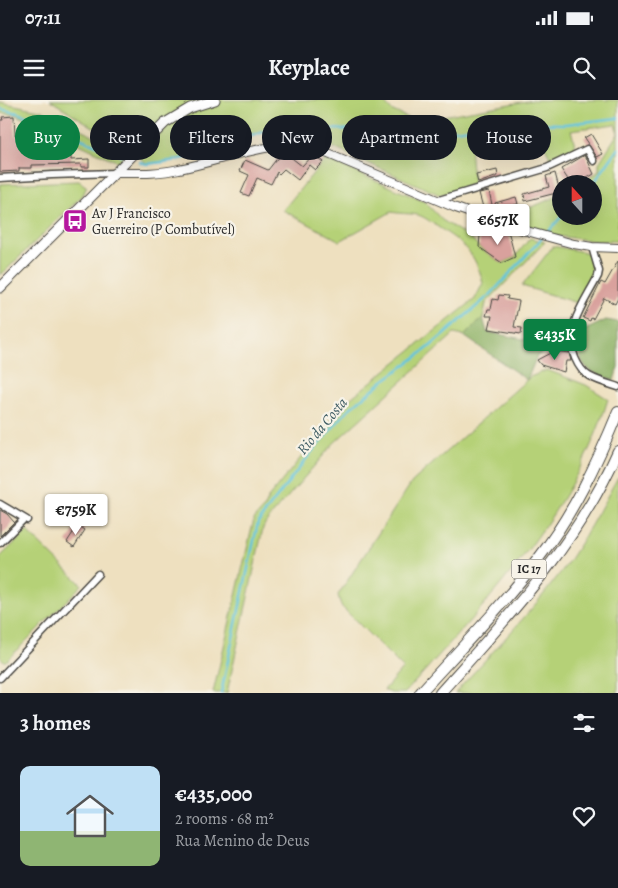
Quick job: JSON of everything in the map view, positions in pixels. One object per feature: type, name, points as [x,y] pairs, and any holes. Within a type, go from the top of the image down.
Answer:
[{"type":"highway","name":"IC 17","points":[[420,693],[501,604],[540,557],[597,462],[618,412]]},
{"type":"highway","name":"IC 17","points":[[440,693],[512,613],[550,567],[584,515],[618,451]]},
{"type":"main road","points":[[0,288],[165,123],[177,114],[190,108],[215,100]]},
{"type":"street","points":[[0,178],[52,174],[114,174],[170,171],[268,146],[307,145],[439,200],[534,234],[592,247],[618,248]]},
{"type":"street","points":[[439,200],[547,168],[587,149],[594,161]]},
{"type":"street","points":[[592,247],[599,271],[577,315],[572,341],[573,351],[581,370],[589,376],[618,387]]},
{"type":"street","points":[[0,504],[26,520],[0,543]]},
{"type":"street","points":[[0,678],[98,574]]},
{"type":"green space","points":[[50,100],[382,100],[391,110],[401,115],[342,115],[342,152],[332,147],[332,115],[262,115],[262,133],[252,136],[252,115],[170,115],[170,160],[178,160],[147,164],[143,160],[160,160],[160,115],[90,115],[90,125],[80,119],[80,115],[74,115]]},
{"type":"green space","points":[[533,100],[618,100],[618,133],[615,124],[571,130],[576,149],[552,163],[551,115],[467,115],[467,160],[471,160],[473,184],[440,195],[361,160],[457,160],[457,115],[448,115]]},
{"type":"green space","points":[[0,102],[44,111],[52,115],[16,115],[0,113]]},
{"type":"green space","points":[[80,129],[90,134],[90,149],[80,144]]},
{"type":"green space","points":[[618,133],[618,241],[595,241],[557,236],[503,219],[500,214],[529,208],[552,199],[552,225],[602,225],[602,175],[593,175],[599,171],[599,163]]},
{"type":"green space","points":[[324,160],[328,160],[425,202],[442,220],[472,239],[479,247],[502,263],[515,257],[530,238],[545,242],[486,303],[483,318],[464,336],[454,334],[334,443],[266,522],[263,528],[227,693],[213,693],[254,519],[265,507],[268,498],[347,401],[475,299],[483,283],[472,256],[462,244],[421,216],[391,212],[340,241],[283,210]]},
{"type":"green space","points":[[79,181],[87,187],[82,196],[0,276],[0,184]]},
{"type":"green space","points":[[553,246],[589,253],[593,268],[592,279],[580,302],[577,303],[522,286]]},
{"type":"green space","points":[[483,318],[487,332],[554,345],[537,356],[527,380],[464,336]]},
{"type":"green space","points":[[606,320],[618,322],[618,367],[614,380],[589,370],[581,359],[580,352],[581,332]]},
{"type":"green space","points":[[547,370],[586,385],[608,399],[592,442],[573,482],[549,520],[495,592],[405,693],[391,693],[384,690],[403,668],[341,606],[338,595],[412,482],[530,377]]},
{"type":"green space","points":[[618,477],[618,693],[455,693],[549,588],[584,537]]},
{"type":"green space","points":[[27,531],[82,585],[5,662],[0,657],[0,557]]},
{"type":"building","points":[[14,116],[15,160],[89,159],[89,167],[81,167],[81,164],[32,165],[32,168],[19,168],[19,171],[0,172],[0,120],[3,120],[2,117]]},
{"type":"building","points":[[591,134],[603,154],[597,157],[584,138]]},
{"type":"building","points":[[585,155],[594,174],[565,175],[561,169]]},
{"type":"building","points":[[245,160],[268,170],[276,160],[294,160],[302,166],[308,160],[320,160],[323,162],[315,170],[309,165],[298,180],[284,169],[279,174],[277,172],[271,184],[257,178],[249,196],[241,193],[249,175],[240,171]]},
{"type":"building","points":[[497,170],[498,176],[478,183],[476,175]]},
{"type":"building","points":[[555,173],[556,175],[552,175],[552,194],[525,201],[524,194],[549,187],[546,176]]},
{"type":"building","points":[[489,191],[493,209],[484,211],[479,193]]},
{"type":"building","points":[[516,197],[518,204],[497,210],[495,203]]},
{"type":"building","points":[[503,232],[509,234],[515,257],[502,263],[479,247],[480,235]]},
{"type":"building","points":[[618,261],[618,298],[615,304],[604,298],[593,319],[591,318],[590,321],[583,318],[601,282],[605,284]]},
{"type":"building","points":[[499,295],[508,296],[507,299],[519,301],[514,327],[522,328],[521,334],[489,329],[492,316],[486,316],[488,309],[491,309],[493,299],[498,300]]},
{"type":"building","points":[[554,351],[569,353],[571,361],[566,361],[564,372],[541,365],[537,360]]},
{"type":"building","points":[[0,510],[7,514],[14,522],[0,536]]},
{"type":"building","points":[[78,525],[85,530],[74,547],[67,542]]},
{"type":"waterway","points":[[0,109],[18,113],[90,142]]},
{"type":"waterway","points":[[140,162],[147,164],[178,160],[264,132],[326,129],[388,131],[454,130],[510,123],[566,124],[618,118]]},
{"type":"waterway","name":"Rio da Costa","points":[[599,175],[618,149]]},
{"type":"waterway","name":"Rio da Costa","points":[[546,234],[554,225]]},
{"type":"waterway","name":"Rio da Costa","points":[[221,693],[258,522],[310,454],[349,409],[427,349],[491,294],[542,238]]},
{"type":"place","name":"Av J Francisco Guerreiro (P Combutível)","points":[[75,221]]}]
